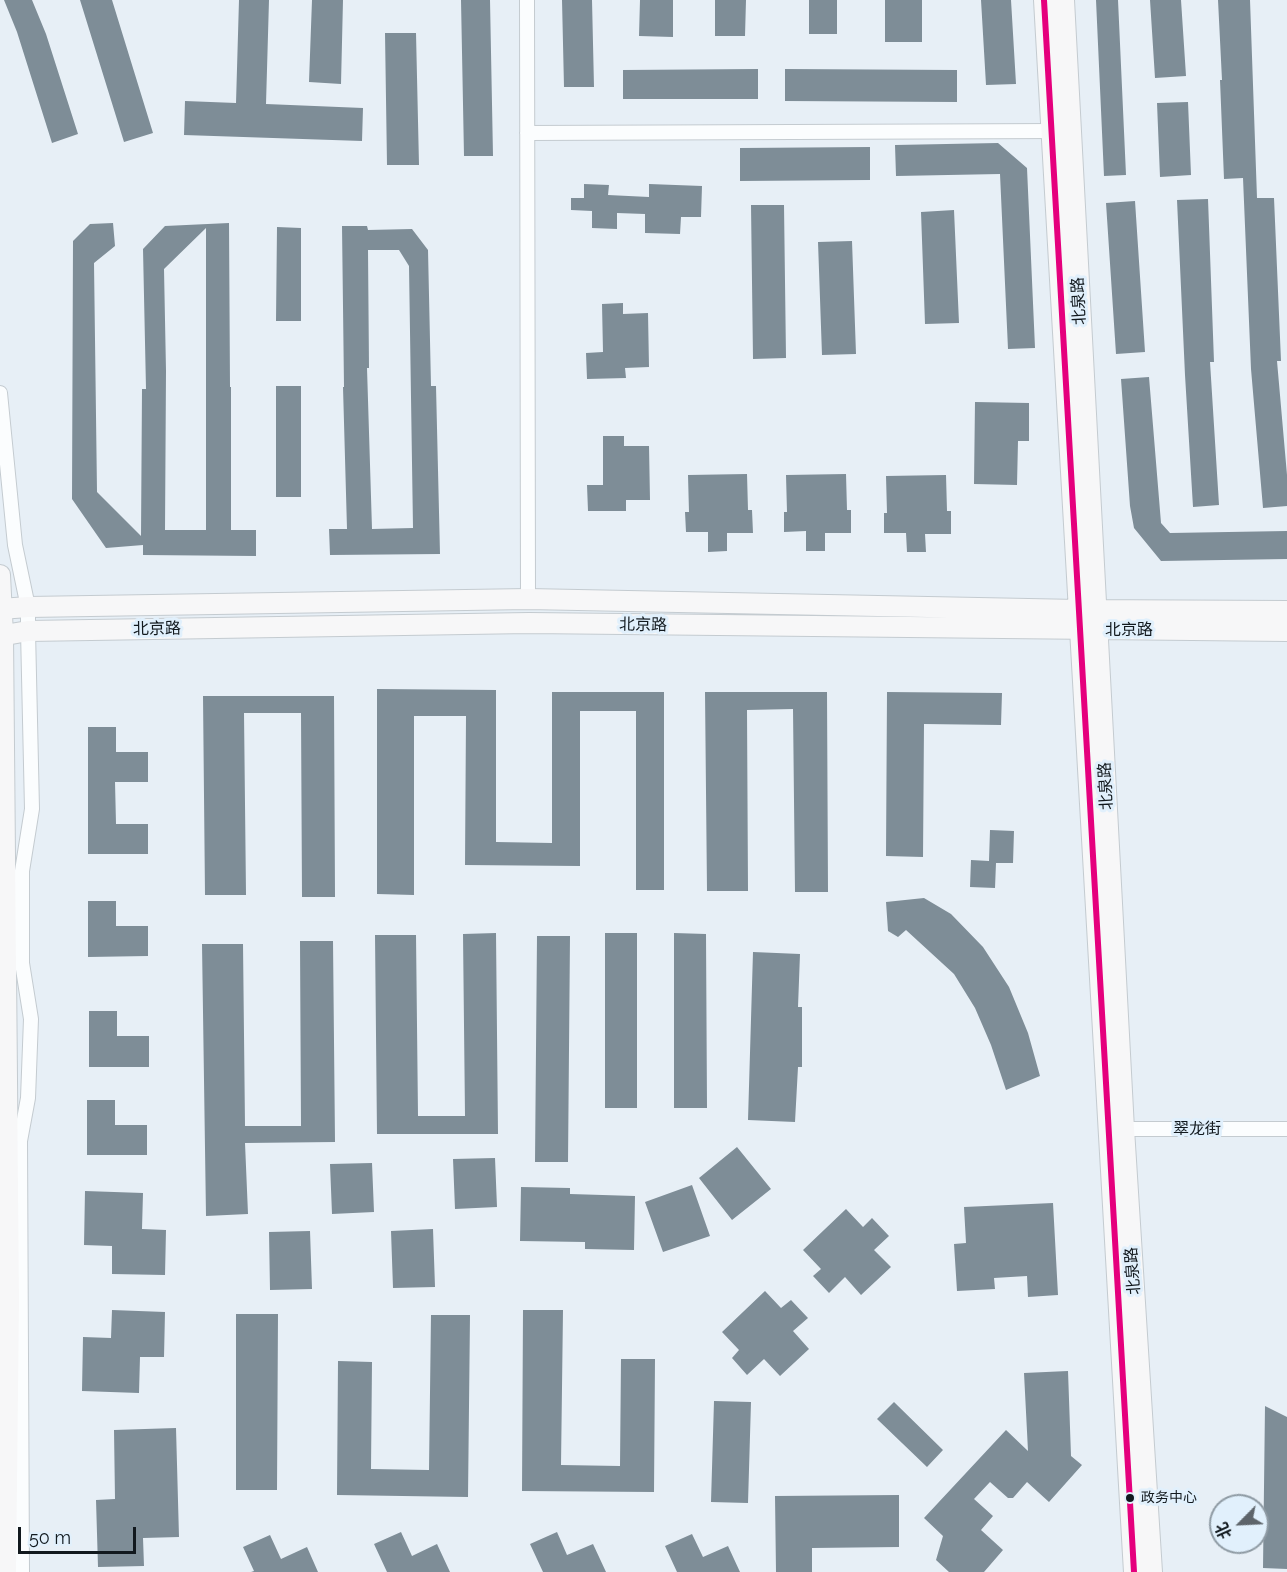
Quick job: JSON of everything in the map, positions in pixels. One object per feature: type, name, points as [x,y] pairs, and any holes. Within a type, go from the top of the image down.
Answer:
[{"type":"main road","name":"北泉路","points":[[1044,0],[1061,131],[1116,1129],[1134,1572]]},
{"type":"main road","name":"北泉路","points":[[1061,131],[1064,0]]},
{"type":"main road","points":[[0,575],[15,1301],[6,1572]]},
{"type":"main road","name":"北京路","points":[[2,609],[528,599],[1088,620],[1287,631]]},
{"type":"main road","name":"北京路","points":[[2,635],[28,631],[529,623],[1088,620],[1287,611]]},
{"type":"main road","name":"北泉路","points":[[1116,1129],[1152,1572]]},
{"type":"street","points":[[526,0],[528,599]]},
{"type":"street","points":[[527,133],[1061,131]]},
{"type":"street","points":[[0,393],[15,545],[28,607],[32,809],[22,871],[22,963],[31,1019],[28,1098],[20,1142],[15,1301],[22,1572]]},
{"type":"street","name":"翠龙街","points":[[1116,1129],[1287,1129]]},
{"type":"building","points":[[4,0],[32,0],[46,34],[78,134],[52,143],[17,32]]},
{"type":"building","points":[[80,0],[112,0],[153,133],[124,142]]},
{"type":"building","points":[[239,0],[269,0],[266,104],[363,108],[362,141],[184,135],[185,101],[236,103]]},
{"type":"building","points":[[312,0],[343,0],[341,84],[309,82]]},
{"type":"building","points":[[461,0],[490,0],[493,156],[464,156]]},
{"type":"building","points":[[562,0],[592,0],[594,87],[564,87]]},
{"type":"building","points":[[640,0],[673,0],[673,37],[639,36]]},
{"type":"building","points":[[715,0],[746,0],[745,36],[715,36]]},
{"type":"building","points":[[809,0],[837,0],[837,34],[809,34]]},
{"type":"building","points":[[885,0],[922,0],[922,42],[885,42]]},
{"type":"building","points":[[981,0],[1011,0],[1016,84],[986,85]]},
{"type":"building","points":[[1096,0],[1118,0],[1126,175],[1104,176]]},
{"type":"building","points":[[1150,0],[1181,0],[1186,76],[1155,78]]},
{"type":"building","points":[[1218,0],[1250,0],[1257,198],[1274,198],[1281,361],[1277,361],[1287,475],[1287,506],[1263,508],[1251,369],[1243,178],[1224,179]]},
{"type":"building","points":[[385,33],[416,33],[419,165],[387,165]]},
{"type":"building","points":[[758,69],[758,99],[623,99],[623,70]]},
{"type":"building","points":[[785,69],[957,70],[957,102],[785,101]]},
{"type":"building","points":[[1188,102],[1191,175],[1160,177],[1157,103]]},
{"type":"building","points":[[998,143],[1027,168],[1035,348],[1008,349],[1000,174],[896,176],[895,145]]},
{"type":"building","points":[[870,147],[870,180],[740,181],[740,148]]},
{"type":"building","points":[[584,184],[609,185],[608,195],[649,197],[649,184],[702,186],[701,217],[681,217],[680,234],[645,233],[645,214],[617,213],[617,229],[592,228],[592,211],[571,210],[571,198],[584,198]]},
{"type":"building","points":[[1208,199],[1214,362],[1210,362],[1219,505],[1193,507],[1177,200]]},
{"type":"building","points":[[1135,201],[1145,352],[1116,354],[1106,203]]},
{"type":"building","points":[[751,205],[784,205],[786,358],[753,359]]},
{"type":"building","points":[[954,210],[959,323],[925,324],[921,212]]},
{"type":"building","points":[[113,223],[115,246],[94,263],[97,492],[141,536],[142,389],[146,389],[143,249],[165,226],[229,223],[231,530],[256,530],[256,556],[143,555],[143,545],[106,548],[72,499],[73,241],[90,224]],"holes":[[[206,228],[206,530],[165,530],[164,269]]]},
{"type":"building","points":[[342,226],[367,226],[368,230],[412,229],[428,250],[431,386],[436,386],[440,554],[330,555],[329,529],[347,529]],"holes":[[[368,250],[399,250],[409,266],[413,528],[372,529],[367,368],[369,368]]]},
{"type":"building","points":[[277,227],[301,228],[301,321],[276,321]]},
{"type":"building","points":[[852,241],[856,354],[822,355],[818,242]]},
{"type":"building","points":[[623,303],[623,314],[648,313],[649,367],[625,368],[626,378],[587,379],[586,353],[603,352],[602,304]]},
{"type":"building","points":[[1149,377],[1161,523],[1170,533],[1287,531],[1287,559],[1161,561],[1134,528],[1130,506],[1121,379]]},
{"type":"building","points":[[276,386],[301,386],[301,497],[276,497]]},
{"type":"building","points":[[975,402],[1029,403],[1029,441],[1018,441],[1017,485],[974,484]]},
{"type":"building","points":[[603,436],[624,436],[624,446],[649,446],[650,500],[626,500],[626,511],[588,511],[587,485],[603,485]]},
{"type":"building","points":[[747,474],[748,510],[752,510],[753,533],[727,533],[727,551],[708,552],[708,532],[686,532],[685,512],[689,512],[688,475]]},
{"type":"building","points":[[846,474],[847,510],[851,510],[851,533],[825,533],[825,551],[806,551],[806,531],[784,532],[784,512],[787,512],[786,475]]},
{"type":"building","points":[[946,475],[947,511],[951,511],[951,534],[925,534],[926,552],[907,552],[906,533],[884,533],[884,513],[887,513],[886,476]]},
{"type":"building","points":[[377,689],[496,690],[496,842],[552,843],[552,692],[664,692],[664,890],[636,890],[636,711],[580,711],[580,866],[465,865],[466,716],[414,716],[414,895],[377,894]]},
{"type":"building","points":[[705,692],[827,692],[828,892],[795,892],[793,709],[747,710],[748,891],[707,891]]},
{"type":"building","points":[[887,692],[1002,693],[1001,725],[924,724],[923,857],[886,856]]},
{"type":"building","points":[[203,696],[334,696],[335,897],[302,897],[301,713],[244,713],[246,895],[205,895]]},
{"type":"building","points":[[88,727],[116,727],[116,752],[148,752],[148,782],[115,782],[116,824],[148,824],[148,854],[88,854]]},
{"type":"building","points":[[990,830],[1014,831],[1013,863],[996,863],[995,888],[970,887],[971,860],[989,861]]},
{"type":"building","points":[[924,898],[951,914],[983,947],[1009,987],[1028,1033],[1040,1076],[1006,1090],[991,1045],[975,1008],[954,974],[906,930],[898,937],[888,931],[886,902]]},
{"type":"building","points":[[88,901],[116,901],[116,926],[148,926],[148,956],[88,957]]},
{"type":"building","points":[[496,933],[498,1134],[377,1134],[375,935],[416,935],[418,1116],[465,1116],[463,934]]},
{"type":"building","points":[[605,933],[637,933],[637,1108],[605,1108]]},
{"type":"building","points":[[674,933],[706,934],[707,1108],[674,1108]]},
{"type":"building","points":[[537,936],[570,936],[568,1162],[535,1162]]},
{"type":"building","points":[[300,941],[333,941],[335,1142],[245,1143],[248,1214],[206,1216],[202,944],[243,944],[245,1126],[301,1126]]},
{"type":"building","points":[[753,952],[800,954],[798,1007],[802,1007],[802,1067],[798,1067],[795,1122],[748,1120]]},
{"type":"building","points":[[89,1011],[117,1011],[117,1036],[149,1036],[149,1067],[89,1067]]},
{"type":"building","points":[[87,1100],[115,1100],[115,1125],[147,1125],[147,1155],[87,1155]]},
{"type":"building","points":[[737,1147],[771,1189],[732,1220],[699,1178]]},
{"type":"building","points":[[495,1158],[497,1207],[455,1209],[453,1159]]},
{"type":"building","points":[[372,1163],[374,1212],[332,1214],[330,1164]]},
{"type":"building","points":[[692,1185],[710,1236],[663,1252],[645,1202]]},
{"type":"building","points":[[521,1187],[570,1188],[570,1194],[635,1196],[634,1250],[585,1249],[585,1242],[520,1241]]},
{"type":"building","points":[[85,1191],[143,1193],[142,1229],[166,1230],[165,1275],[112,1274],[112,1246],[84,1245]]},
{"type":"building","points":[[1053,1203],[1058,1295],[1028,1297],[1027,1276],[994,1278],[995,1289],[957,1291],[954,1244],[966,1243],[964,1207]]},
{"type":"building","points":[[846,1209],[863,1227],[872,1218],[889,1236],[874,1250],[891,1267],[861,1295],[845,1277],[829,1293],[813,1276],[821,1269],[803,1250]]},
{"type":"building","points":[[433,1229],[435,1287],[393,1288],[391,1231]]},
{"type":"building","points":[[310,1231],[312,1289],[270,1290],[269,1232]]},
{"type":"building","points":[[765,1291],[781,1308],[791,1300],[808,1318],[793,1331],[809,1349],[780,1376],[764,1359],[747,1375],[732,1358],[739,1350],[722,1332]]},
{"type":"building","points":[[112,1310],[165,1312],[164,1357],[140,1357],[139,1393],[82,1391],[83,1337],[111,1338]]},
{"type":"building","points":[[523,1310],[563,1310],[561,1465],[620,1466],[621,1359],[655,1359],[654,1492],[522,1491]]},
{"type":"building","points":[[236,1314],[278,1314],[277,1490],[236,1490]]},
{"type":"building","points":[[431,1315],[470,1315],[468,1497],[337,1495],[338,1361],[372,1362],[371,1469],[429,1470]]},
{"type":"building","points":[[1068,1371],[1071,1456],[1082,1465],[1049,1502],[1027,1482],[1013,1498],[1008,1498],[990,1482],[974,1499],[993,1516],[981,1530],[1003,1550],[984,1572],[949,1572],[936,1560],[943,1536],[924,1518],[1006,1430],[1028,1451],[1024,1373]]},
{"type":"building","points":[[714,1401],[751,1402],[748,1503],[711,1502]]},
{"type":"building","points":[[894,1402],[943,1450],[927,1467],[877,1419]]},
{"type":"building","points":[[1265,1406],[1287,1417],[1287,1569],[1263,1568],[1263,1554],[1269,1554],[1269,1494],[1264,1494]]},
{"type":"building","points":[[176,1428],[179,1537],[143,1538],[144,1566],[98,1567],[96,1500],[115,1499],[114,1430]]},
{"type":"building","points":[[899,1495],[899,1547],[812,1548],[812,1572],[776,1572],[775,1496]]},
{"type":"building","points":[[401,1532],[412,1556],[437,1544],[450,1572],[387,1572],[374,1544]]},
{"type":"building","points":[[557,1532],[567,1555],[593,1544],[606,1572],[543,1572],[530,1544]]},
{"type":"building","points":[[692,1534],[703,1557],[728,1546],[740,1572],[677,1572],[665,1546]]},
{"type":"building","points":[[270,1535],[281,1559],[307,1547],[318,1572],[251,1572],[254,1571],[243,1547]]},
{"type":"transit line","points":[[1044,0],[1134,1572]]},
{"type":"place","name":"政务中心","points":[[1130,1498]]}]
